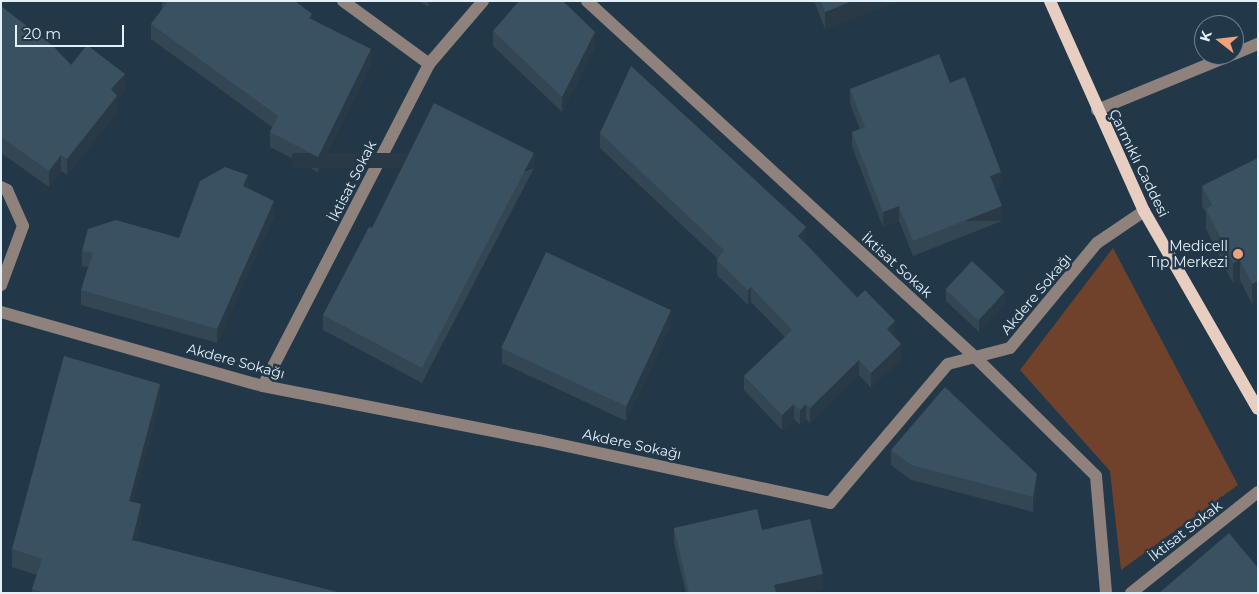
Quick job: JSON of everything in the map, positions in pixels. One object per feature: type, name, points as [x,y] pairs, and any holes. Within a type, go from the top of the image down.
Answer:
[{"type":"main road","name":"Çarmıklı Caddesi","points":[[1050,1],[1097,110],[1144,211],[1258,409]]},
{"type":"street","points":[[343,1],[429,64]]},
{"type":"street","name":"İktisat Sokak","points":[[263,386],[429,64],[483,1]]},
{"type":"street","name":"İktisat Sokak","points":[[587,1],[976,358],[1096,476],[1106,593]]},
{"type":"street","points":[[1244,50],[1258,44]]},
{"type":"street","points":[[1097,110],[1206,65]]},
{"type":"street","points":[[1,187],[7,190],[23,226],[1,285]]},
{"type":"street","name":"Akdere Sokağı","points":[[1,312],[263,386],[539,440],[830,502],[948,364],[1010,348],[1097,243],[1144,211]]},
{"type":"street","name":"İktisat Sokak","points":[[1131,593],[1258,492]]},
{"type":"shaded area","points":[[1113,248],[1238,485],[1121,570],[1110,471],[1020,370]]},
{"type":"building","points":[[165,1],[295,1],[312,14],[309,18],[371,49],[318,157],[270,132],[278,116],[151,24],[167,3]]},
{"type":"building","points":[[519,1],[563,1],[595,32],[562,97],[493,31]]},
{"type":"building","points":[[821,1],[852,1],[825,12]]},
{"type":"building","points":[[1,6],[54,47],[71,65],[87,45],[125,74],[111,89],[117,96],[67,159],[61,155],[49,171],[1,137]]},
{"type":"building","points":[[939,54],[950,83],[965,77],[1001,172],[990,176],[1002,206],[913,241],[899,206],[883,212],[852,132],[865,127],[850,89]]},
{"type":"building","points":[[631,66],[806,227],[798,236],[857,298],[865,290],[895,321],[887,329],[901,344],[871,373],[859,360],[810,408],[806,404],[800,410],[794,404],[782,415],[744,376],[792,330],[751,287],[748,290],[717,260],[724,250],[600,133]]},
{"type":"building","points":[[434,103],[534,153],[422,368],[323,315],[369,227],[372,228]]},
{"type":"building","name":"Medicell Tıp Merkezi","points":[[1258,158],[1258,281],[1252,284],[1240,260],[1233,263],[1206,209],[1212,205],[1202,186]]},
{"type":"building","points":[[225,167],[248,175],[243,186],[274,201],[217,329],[81,290],[93,253],[82,251],[88,229],[116,220],[179,238],[200,181]]},
{"type":"building","points":[[546,252],[671,310],[626,406],[501,348]]},
{"type":"building","points":[[972,261],[1005,292],[978,320],[945,290]]},
{"type":"building","points":[[64,356],[160,384],[129,501],[141,504],[132,540],[337,593],[46,593],[32,589],[42,559],[12,549]]},
{"type":"building","points":[[945,387],[1037,474],[1033,497],[911,465],[891,450]]},
{"type":"building","points":[[757,509],[762,530],[810,519],[823,574],[774,585],[776,593],[689,593],[674,528]]},
{"type":"building","points":[[1229,533],[1258,568],[1258,593],[1159,593]]},
{"type":"place","name":"Medicell Tıp Merkezi","points":[[1238,254]]}]
